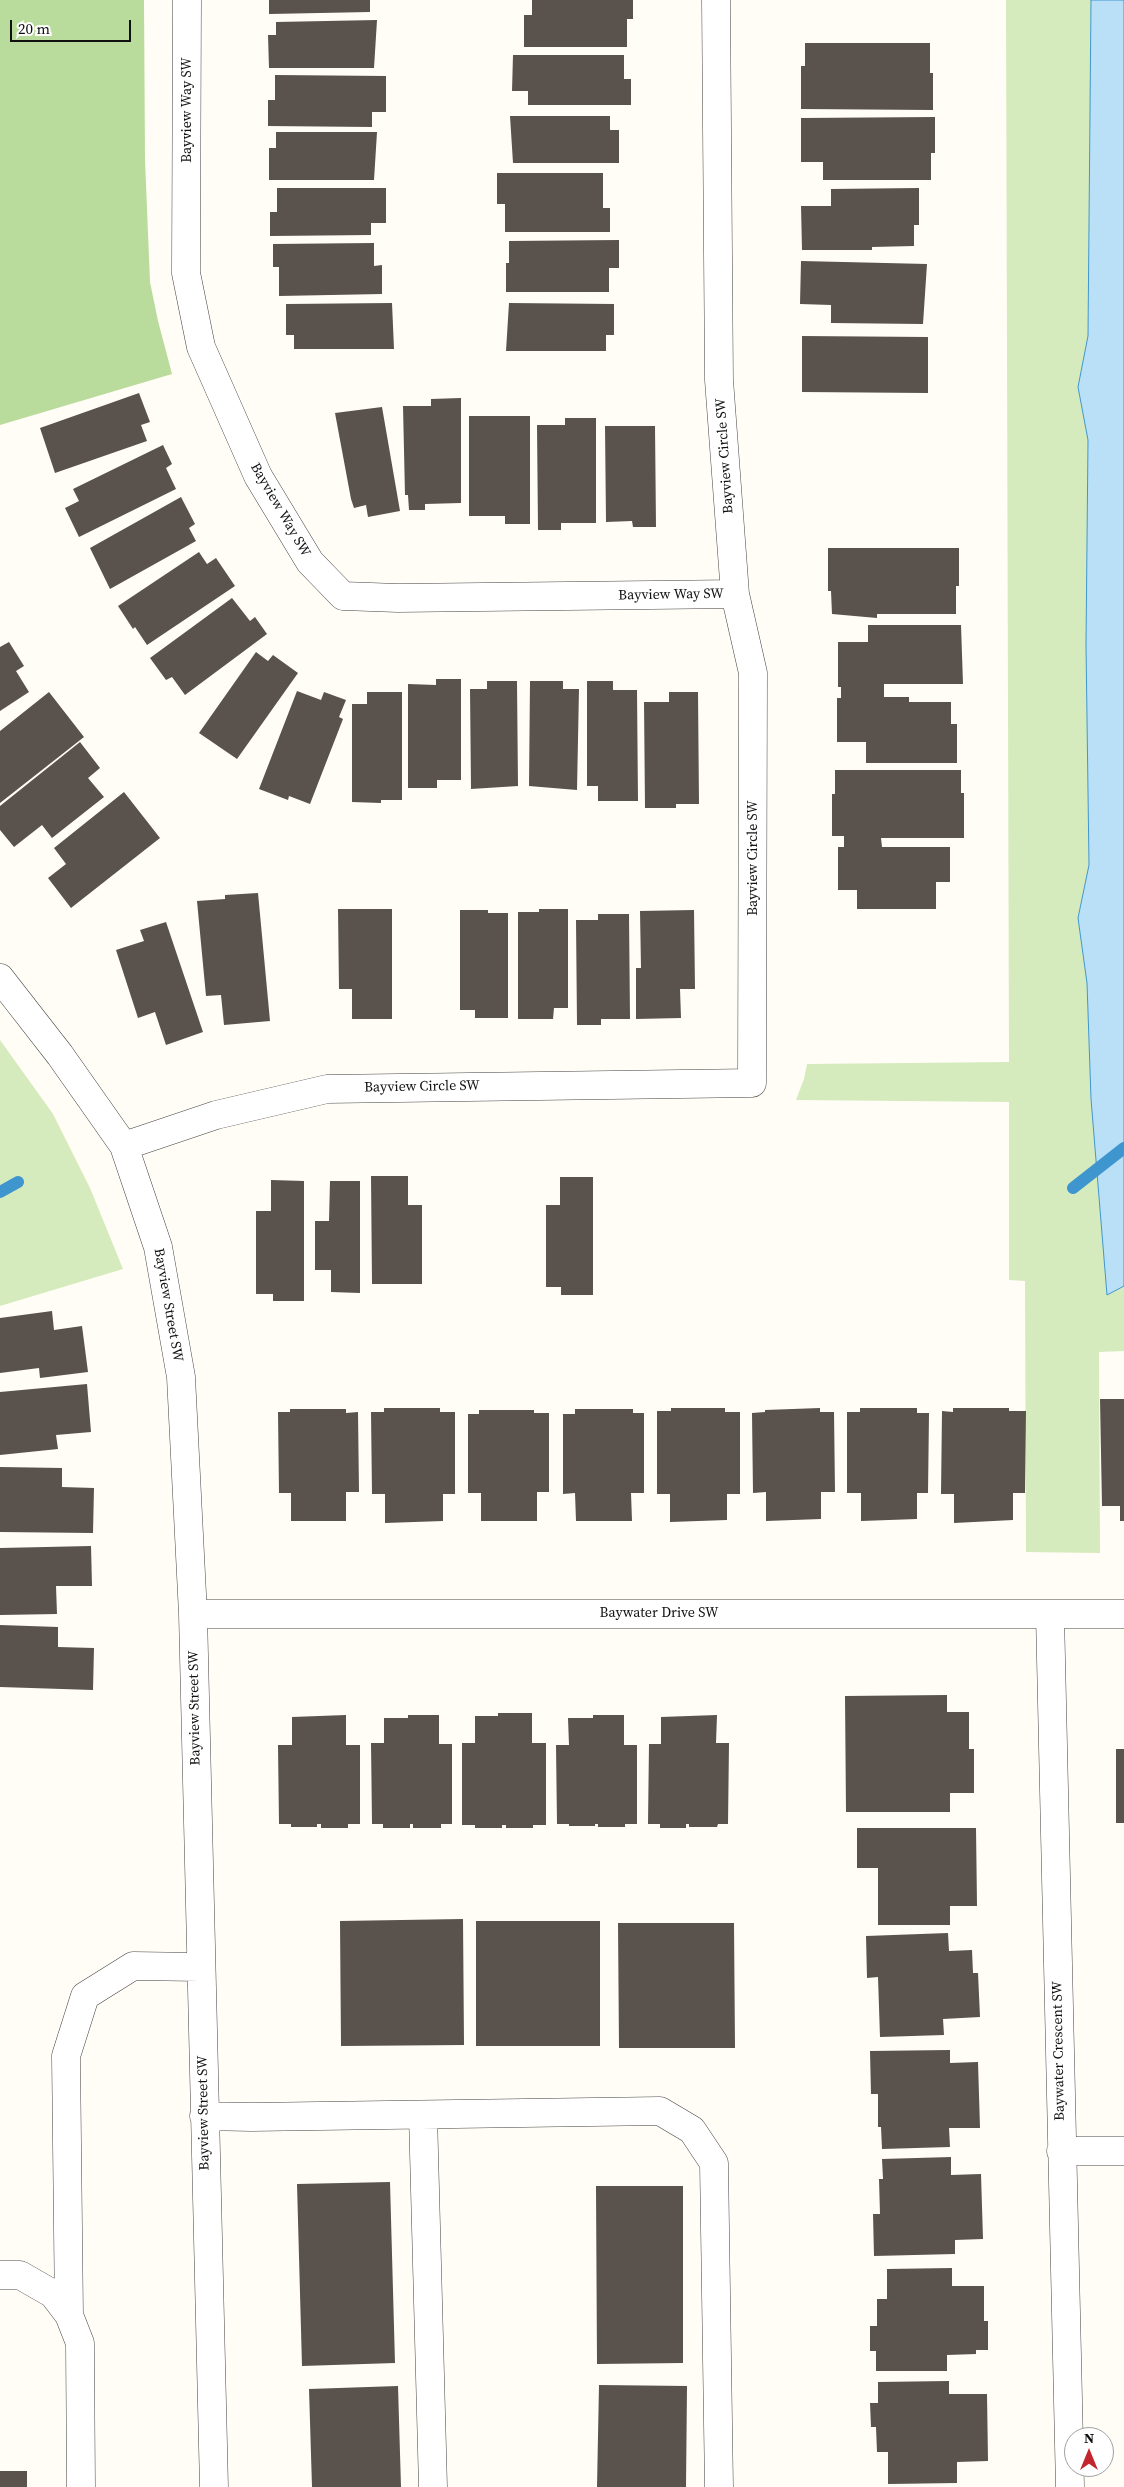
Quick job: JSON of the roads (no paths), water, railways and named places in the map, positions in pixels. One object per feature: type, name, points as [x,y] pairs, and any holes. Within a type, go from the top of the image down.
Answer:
[{"type":"street","name":"Bayview Way SW","points":[[187,0],[186,274],[201,346],[258,476],[310,562],[343,596],[398,598],[735,594]]},
{"type":"street","name":"Bayview Circle SW","points":[[124,1146],[216,1115],[326,1089],[752,1083],[753,673],[735,594],[719,380],[716,0]]},
{"type":"street","name":"Bayview Street SW","points":[[0,978],[60,1055],[124,1146],[158,1246],[181,1377],[193,1614],[214,2487]]},
{"type":"street","name":"Baywater Drive SW","points":[[193,1614],[1124,1614]]},
{"type":"street","name":"Baywater Crescent SW","points":[[1050,1615],[1070,2487]]},
{"type":"street","points":[[69,2315],[66,2056],[85,1996],[132,1966],[200,1966]]},
{"type":"street","points":[[204,2116],[660,2111],[692,2130],[714,2163],[719,2487]]},
{"type":"street","points":[[423,2115],[433,2487]]},
{"type":"street","points":[[1061,2151],[1124,2151]]},
{"type":"street","points":[[0,2275],[20,2275],[53,2294],[69,2315],[80,2344],[81,2487]]},
{"type":"water","points":[[1091,0],[1124,0],[1124,1286],[1107,1295],[1091,1099],[1087,983],[1078,918],[1089,865],[1086,645],[1088,440],[1078,387],[1088,336]]},
{"type":"waterway","points":[[1073,1188],[1124,1148]]},
{"type":"waterway","points":[[0,1192],[18,1182]]}]
